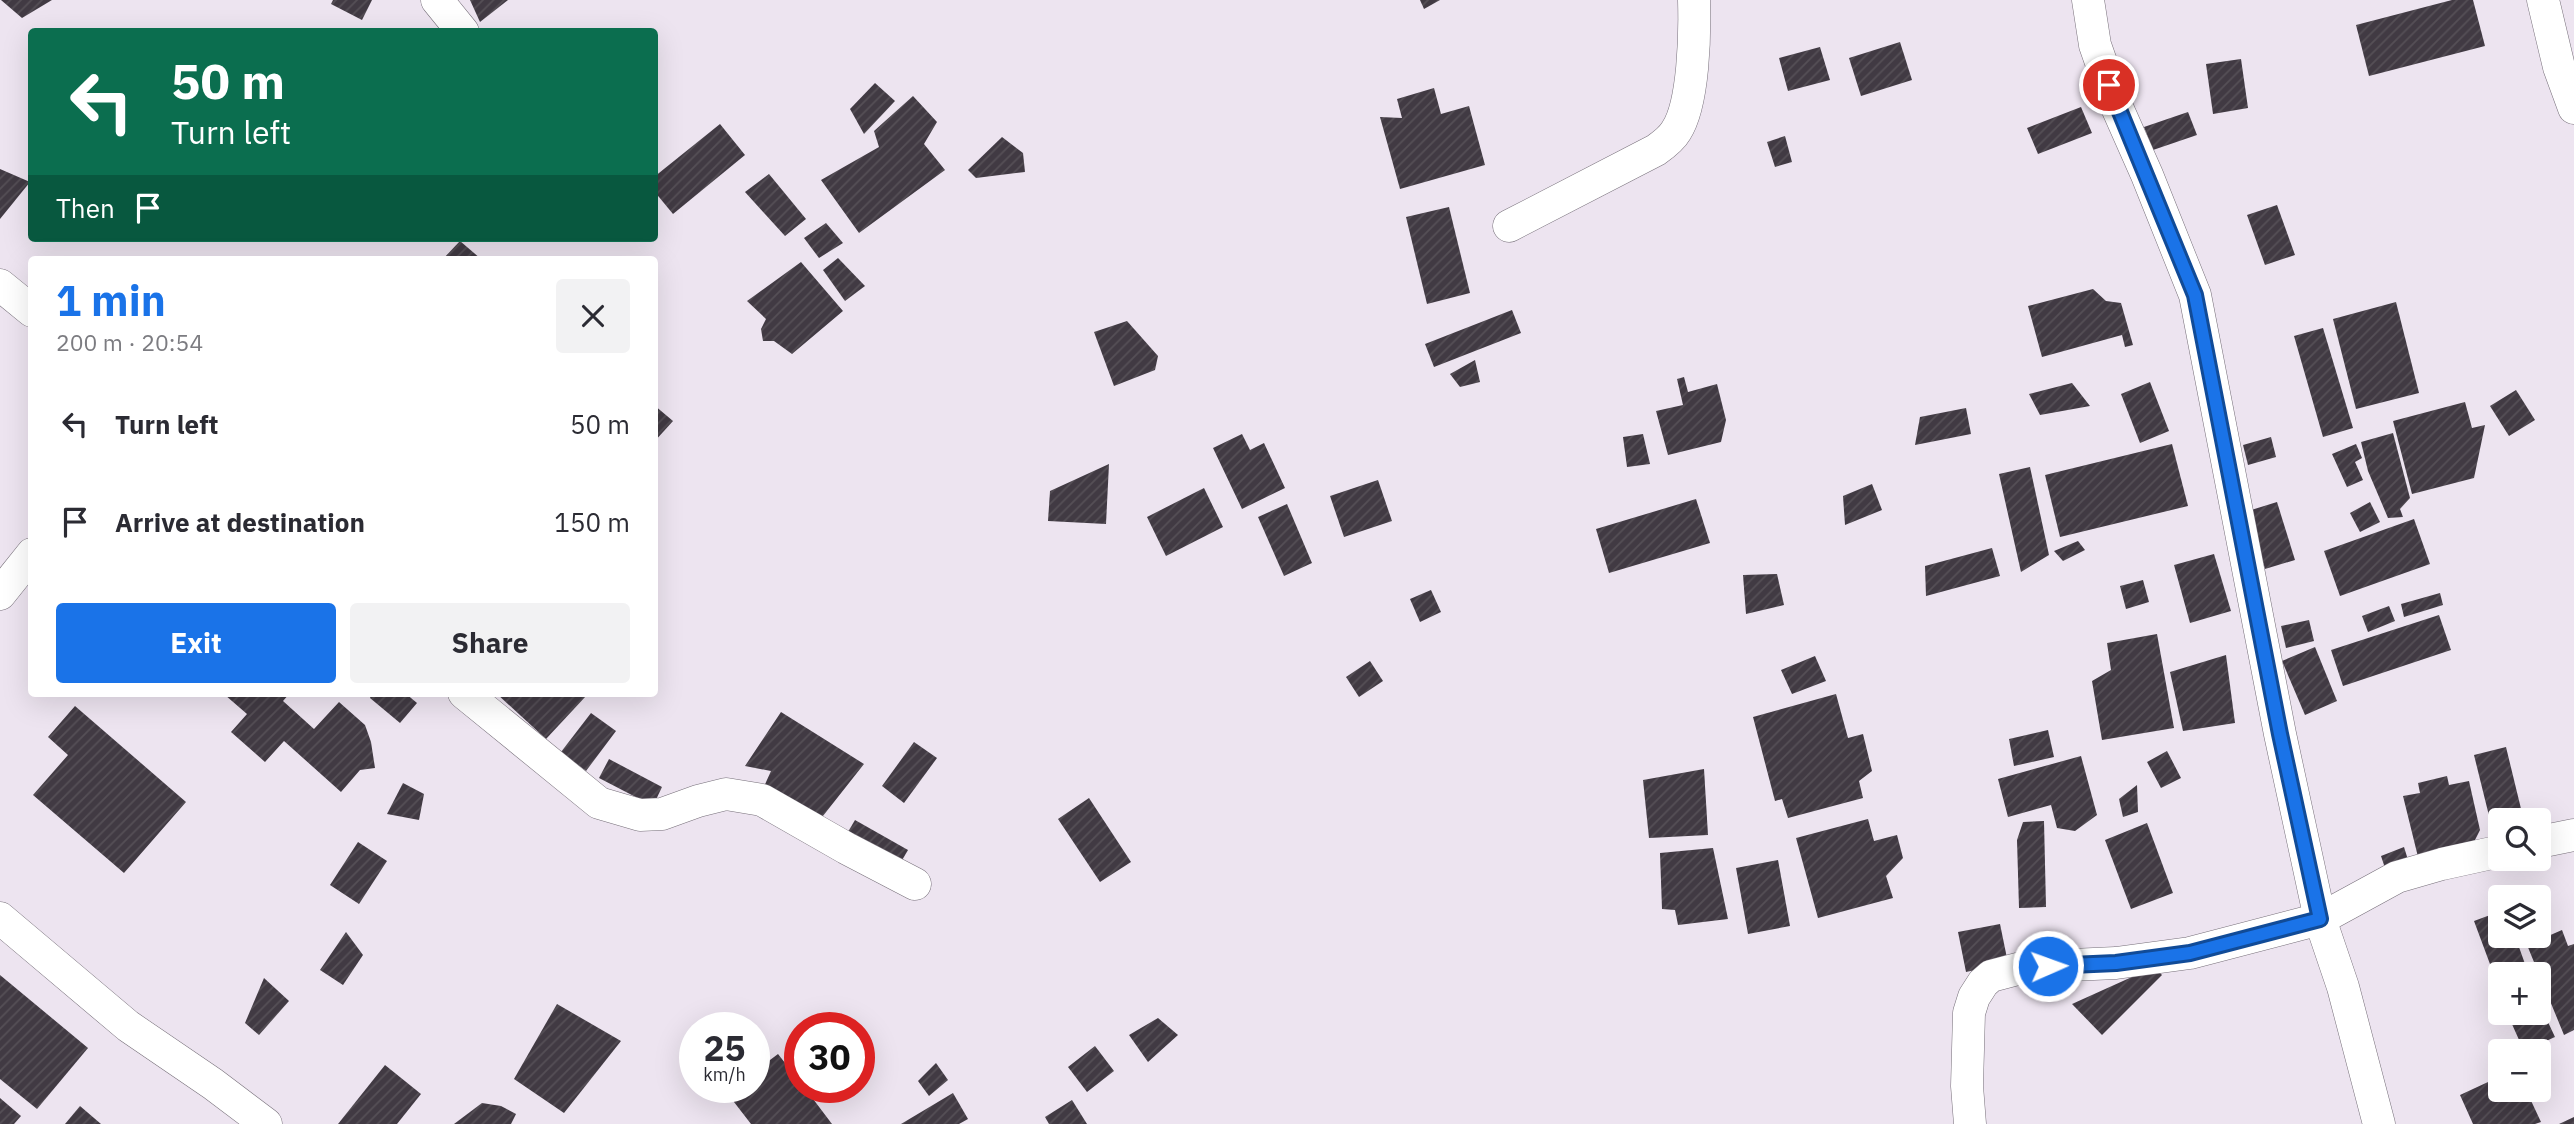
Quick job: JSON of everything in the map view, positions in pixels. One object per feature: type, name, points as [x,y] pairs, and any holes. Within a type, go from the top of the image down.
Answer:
[{"type":"street","points":[[437,0],[460,28]]},
{"type":"street","points":[[1509,226],[1656,150],[1675,133],[1686,111],[1695,26],[1694,0]]},
{"type":"street","points":[[2088,0],[2095,45],[2116,105],[2195,295],[2280,734],[2320,919],[2343,987],[2379,1124]]},
{"type":"street","points":[[2543,0],[2559,67],[2574,108]]},
{"type":"street","points":[[0,285],[28,308]]},
{"type":"street","points":[[0,594],[28,559]]},
{"type":"street","points":[[469,697],[599,803],[640,815],[662,814],[698,800],[726,794],[762,800],[915,884]]},
{"type":"street","points":[[2551,840],[2574,835]]},
{"type":"street","points":[[1970,1124],[1967,1086],[1969,1013],[1974,997],[1991,976],[2025,967],[2116,963],[2190,953],[2320,919],[2396,877],[2488,854]]},
{"type":"street","points":[[0,918],[128,1026],[267,1124]]},
{"type":"building","points":[[1,0],[52,0],[22,18]]},
{"type":"building","points":[[333,0],[372,0],[362,20],[331,4]]},
{"type":"building","points":[[470,0],[508,0],[480,22]]},
{"type":"building","points":[[1420,0],[1440,0],[1424,9]]},
{"type":"building","points":[[2452,0],[2473,0],[2485,46],[2369,76],[2356,25]]},
{"type":"building","points":[[1900,42],[1912,80],[1861,96],[1849,58]]},
{"type":"building","points":[[1820,47],[1830,80],[1788,91],[1779,58]]},
{"type":"building","points":[[2241,59],[2248,108],[2213,114],[2206,64]]},
{"type":"building","points":[[875,83],[895,101],[864,134],[850,109]]},
{"type":"building","points":[[1434,88],[1441,114],[1469,106],[1485,165],[1400,189],[1380,117],[1402,118],[1397,99]]},
{"type":"building","points":[[913,96],[937,122],[924,144],[945,170],[859,233],[821,180],[879,147],[874,131]]},
{"type":"building","points":[[2081,107],[2092,133],[2038,154],[2027,128]]},
{"type":"building","points":[[2188,112],[2197,135],[2153,150],[2144,127]]},
{"type":"building","points":[[720,124],[745,155],[673,214],[658,196],[658,174]]},
{"type":"building","points":[[1785,136],[1792,162],[1775,167],[1767,142]]},
{"type":"building","points":[[1002,137],[1023,153],[1025,172],[976,178],[968,170]]},
{"type":"building","points":[[0,169],[28,181],[28,184],[0,219]]},
{"type":"building","points":[[769,174],[806,219],[785,236],[745,192]]},
{"type":"building","points":[[2277,205],[2295,255],[2265,265],[2247,215]]},
{"type":"building","points":[[1449,207],[1470,293],[1427,304],[1406,217]]},
{"type":"building","points":[[826,223],[843,243],[819,258],[804,238]]},
{"type":"building","points":[[461,242],[478,256],[446,256]]},
{"type":"building","points":[[838,258],[865,286],[845,301],[823,270]]},
{"type":"building","points":[[801,262],[843,311],[792,354],[774,341],[763,341],[761,329],[766,319],[747,301]]},
{"type":"building","points":[[2093,289],[2106,301],[2121,303],[2133,345],[2125,347],[2122,335],[2042,357],[2028,306]]},
{"type":"building","points":[[2396,302],[2419,393],[2356,409],[2333,319]]},
{"type":"building","points":[[1512,310],[1521,333],[1434,367],[1425,344]]},
{"type":"building","points":[[1127,321],[1158,356],[1155,370],[1114,386],[1094,332]]},
{"type":"building","points":[[2323,328],[2353,428],[2323,437],[2294,336]]},
{"type":"building","points":[[1475,360],[1480,382],[1460,387],[1450,374]]},
{"type":"building","points":[[1684,377],[1688,392],[1717,384],[1726,420],[1721,442],[1668,455],[1656,411],[1683,405],[1677,379]]},
{"type":"building","points":[[2150,382],[2169,431],[2140,443],[2121,394]]},
{"type":"building","points":[[2072,383],[2090,406],[2040,415],[2029,394]]},
{"type":"building","points":[[2516,390],[2535,420],[2509,436],[2490,406]]},
{"type":"building","points":[[2465,402],[2472,428],[2485,425],[2474,478],[2412,494],[2393,421]]},
{"type":"building","points":[[658,408],[673,421],[658,438]]},
{"type":"building","points":[[1966,408],[1971,434],[1915,445],[1920,417]]},
{"type":"building","points":[[2393,433],[2410,498],[2400,509],[2403,517],[2388,518],[2368,471],[2361,442]]},
{"type":"building","points":[[1242,434],[1250,450],[1264,443],[1285,488],[1242,509],[1213,448]]},
{"type":"building","points":[[1643,434],[1650,464],[1627,467],[1623,437]]},
{"type":"building","points":[[2271,437],[2276,457],[2248,465],[2243,445]]},
{"type":"building","points":[[2172,444],[2188,506],[2060,537],[2045,475]]},
{"type":"building","points":[[2356,444],[2362,458],[2355,462],[2363,480],[2347,487],[2332,454]]},
{"type":"building","points":[[1109,464],[1106,524],[1048,521],[1050,491]]},
{"type":"building","points":[[2030,467],[2049,555],[2021,572],[1999,474]]},
{"type":"building","points":[[1378,480],[1392,521],[1344,537],[1330,496]]},
{"type":"building","points":[[1872,484],[1882,510],[1845,525],[1843,496]]},
{"type":"building","points":[[1204,488],[1223,527],[1166,556],[1147,517]]},
{"type":"building","points":[[1696,499],[1710,543],[1609,573],[1596,529]]},
{"type":"building","points":[[2277,502],[2295,560],[2265,569],[2248,511]]},
{"type":"building","points":[[2370,502],[2380,522],[2360,532],[2350,513]]},
{"type":"building","points":[[1287,504],[1312,563],[1284,576],[1258,517]]},
{"type":"building","points":[[2414,519],[2430,564],[2340,596],[2324,551]]},
{"type":"building","points":[[2078,541],[2085,550],[2063,561],[2054,551]]},
{"type":"building","points":[[1992,548],[2000,576],[1926,596],[1925,566]]},
{"type":"building","points":[[2214,554],[2231,611],[2190,623],[2174,565]]},
{"type":"building","points":[[1777,574],[1784,605],[1746,614],[1743,575]]},
{"type":"building","points":[[2143,580],[2149,602],[2126,609],[2120,586]]},
{"type":"building","points":[[1431,590],[1441,612],[1420,622],[1410,599]]},
{"type":"building","points":[[2440,593],[2443,605],[2404,617],[2401,604]]},
{"type":"building","points":[[2389,606],[2395,621],[2368,632],[2362,616]]},
{"type":"building","points":[[2439,615],[2451,650],[2343,686],[2331,650]]},
{"type":"building","points":[[2309,620],[2314,641],[2286,648],[2281,626]]},
{"type":"building","points":[[2157,634],[2174,728],[2102,740],[2092,681],[2111,670],[2107,643]]},
{"type":"building","points":[[2315,647],[2337,701],[2305,715],[2282,661]]},
{"type":"building","points":[[2226,655],[2235,723],[2183,731],[2170,672]]},
{"type":"building","points":[[1815,656],[1826,681],[1792,694],[1781,670]]},
{"type":"building","points":[[1370,661],[1383,681],[1359,697],[1346,677]]},
{"type":"building","points":[[1836,694],[1848,738],[1863,734],[1872,771],[1859,781],[1863,798],[1788,818],[1782,799],[1775,801],[1753,717]]},
{"type":"building","points":[[227,697],[286,697],[283,701],[314,729],[339,702],[365,725],[375,768],[360,770],[341,792],[284,741],[265,762],[231,732],[247,714]]},
{"type":"building","points":[[410,697],[417,703],[400,723],[370,698]]},
{"type":"building","points":[[500,697],[585,697],[546,739]]},
{"type":"building","points":[[75,706],[186,802],[124,873],[33,795],[68,755],[48,737]]},
{"type":"building","points":[[781,712],[864,764],[819,821],[762,791],[771,771],[745,766]]},
{"type":"building","points":[[591,713],[616,731],[586,771],[561,752]]},
{"type":"building","points":[[2048,730],[2054,757],[2014,766],[2009,739]]},
{"type":"building","points":[[914,742],[937,758],[904,803],[882,786]]},
{"type":"building","points":[[2506,747],[2521,808],[2488,808],[2488,812],[2474,755]]},
{"type":"building","points":[[2167,751],[2181,778],[2161,788],[2147,762]]},
{"type":"building","points":[[2081,756],[2097,815],[2075,831],[2057,828],[2051,805],[2008,817],[1998,779]]},
{"type":"building","points":[[609,759],[662,787],[653,806],[599,778]]},
{"type":"building","points":[[1704,769],[1708,835],[1649,838],[1643,780]]},
{"type":"building","points":[[2447,776],[2449,785],[2469,781],[2480,830],[2471,848],[2419,861],[2403,796],[2420,793],[2418,783]]},
{"type":"building","points":[[403,783],[424,794],[419,820],[387,814]]},
{"type":"building","points":[[2137,785],[2138,812],[2123,817],[2119,799]]},
{"type":"building","points":[[1089,798],[1131,862],[1100,882],[1058,819]]},
{"type":"building","points":[[1868,819],[1874,841],[1897,835],[1903,858],[1886,876],[1893,898],[1818,918],[1796,838]]},
{"type":"building","points":[[855,820],[908,850],[898,867],[845,837]]},
{"type":"building","points":[[2044,821],[2046,907],[2019,908],[2017,840],[2023,822]]},
{"type":"building","points":[[2147,823],[2173,893],[2131,909],[2105,840]]},
{"type":"building","points":[[358,842],[387,861],[359,904],[330,885]]},
{"type":"building","points":[[2404,847],[2409,863],[2386,871],[2381,856]]},
{"type":"building","points":[[1713,848],[1728,919],[1678,925],[1675,910],[1662,909],[1660,853]]},
{"type":"building","points":[[1778,860],[1790,926],[1748,934],[1736,868]]},
{"type":"building","points":[[2488,916],[2488,948],[2519,948],[2524,962],[2489,962],[2474,921]]},
{"type":"building","points":[[2000,924],[2008,963],[1966,972],[1958,932]]},
{"type":"building","points":[[2562,930],[2568,946],[2574,944],[2574,1030],[2564,1035],[2551,1003],[2551,962],[2534,962],[2528,948],[2551,948],[2551,935]]},
{"type":"building","points":[[346,932],[363,955],[343,985],[320,970]]},
{"type":"building","points":[[2154,967],[2162,975],[2102,1035],[2072,1004]]},
{"type":"building","points":[[0,975],[88,1048],[37,1109],[0,1079]]},
{"type":"building","points":[[264,978],[289,1001],[259,1035],[245,1023]]},
{"type":"building","points":[[557,1004],[621,1041],[564,1113],[514,1079]]},
{"type":"building","points":[[1158,1018],[1178,1035],[1148,1062],[1129,1035]]},
{"type":"building","points":[[2512,1025],[2549,1025],[2555,1037],[2551,1039],[2519,1039]]},
{"type":"building","points":[[1095,1046],[1114,1071],[1087,1092],[1068,1067]]},
{"type":"building","points":[[778,1054],[784,1062],[784,1103],[816,1103],[832,1124],[751,1124],[735,1103],[770,1103],[770,1060]]},
{"type":"building","points":[[936,1063],[948,1080],[929,1096],[918,1081]]},
{"type":"building","points":[[385,1065],[421,1094],[397,1124],[338,1124]]},
{"type":"building","points":[[2488,1082],[2488,1102],[2532,1102],[2541,1122],[2473,1124],[2460,1095]]},
{"type":"building","points":[[953,1093],[968,1119],[959,1124],[901,1124]]},
{"type":"building","points":[[0,1098],[21,1116],[14,1124],[0,1124]]},
{"type":"building","points":[[1072,1100],[1087,1124],[1049,1124],[1045,1117]]},
{"type":"building","points":[[482,1103],[501,1106],[516,1114],[511,1124],[454,1124]]},
{"type":"building","points":[[80,1106],[101,1124],[65,1124]]},
{"type":"building","points":[[2574,1117],[2574,1124],[2559,1124]]},
{"type":"route","points":[[2048,966],[2116,963],[2190,953],[2320,919],[2249,580],[2195,295],[2109,85]]}]
